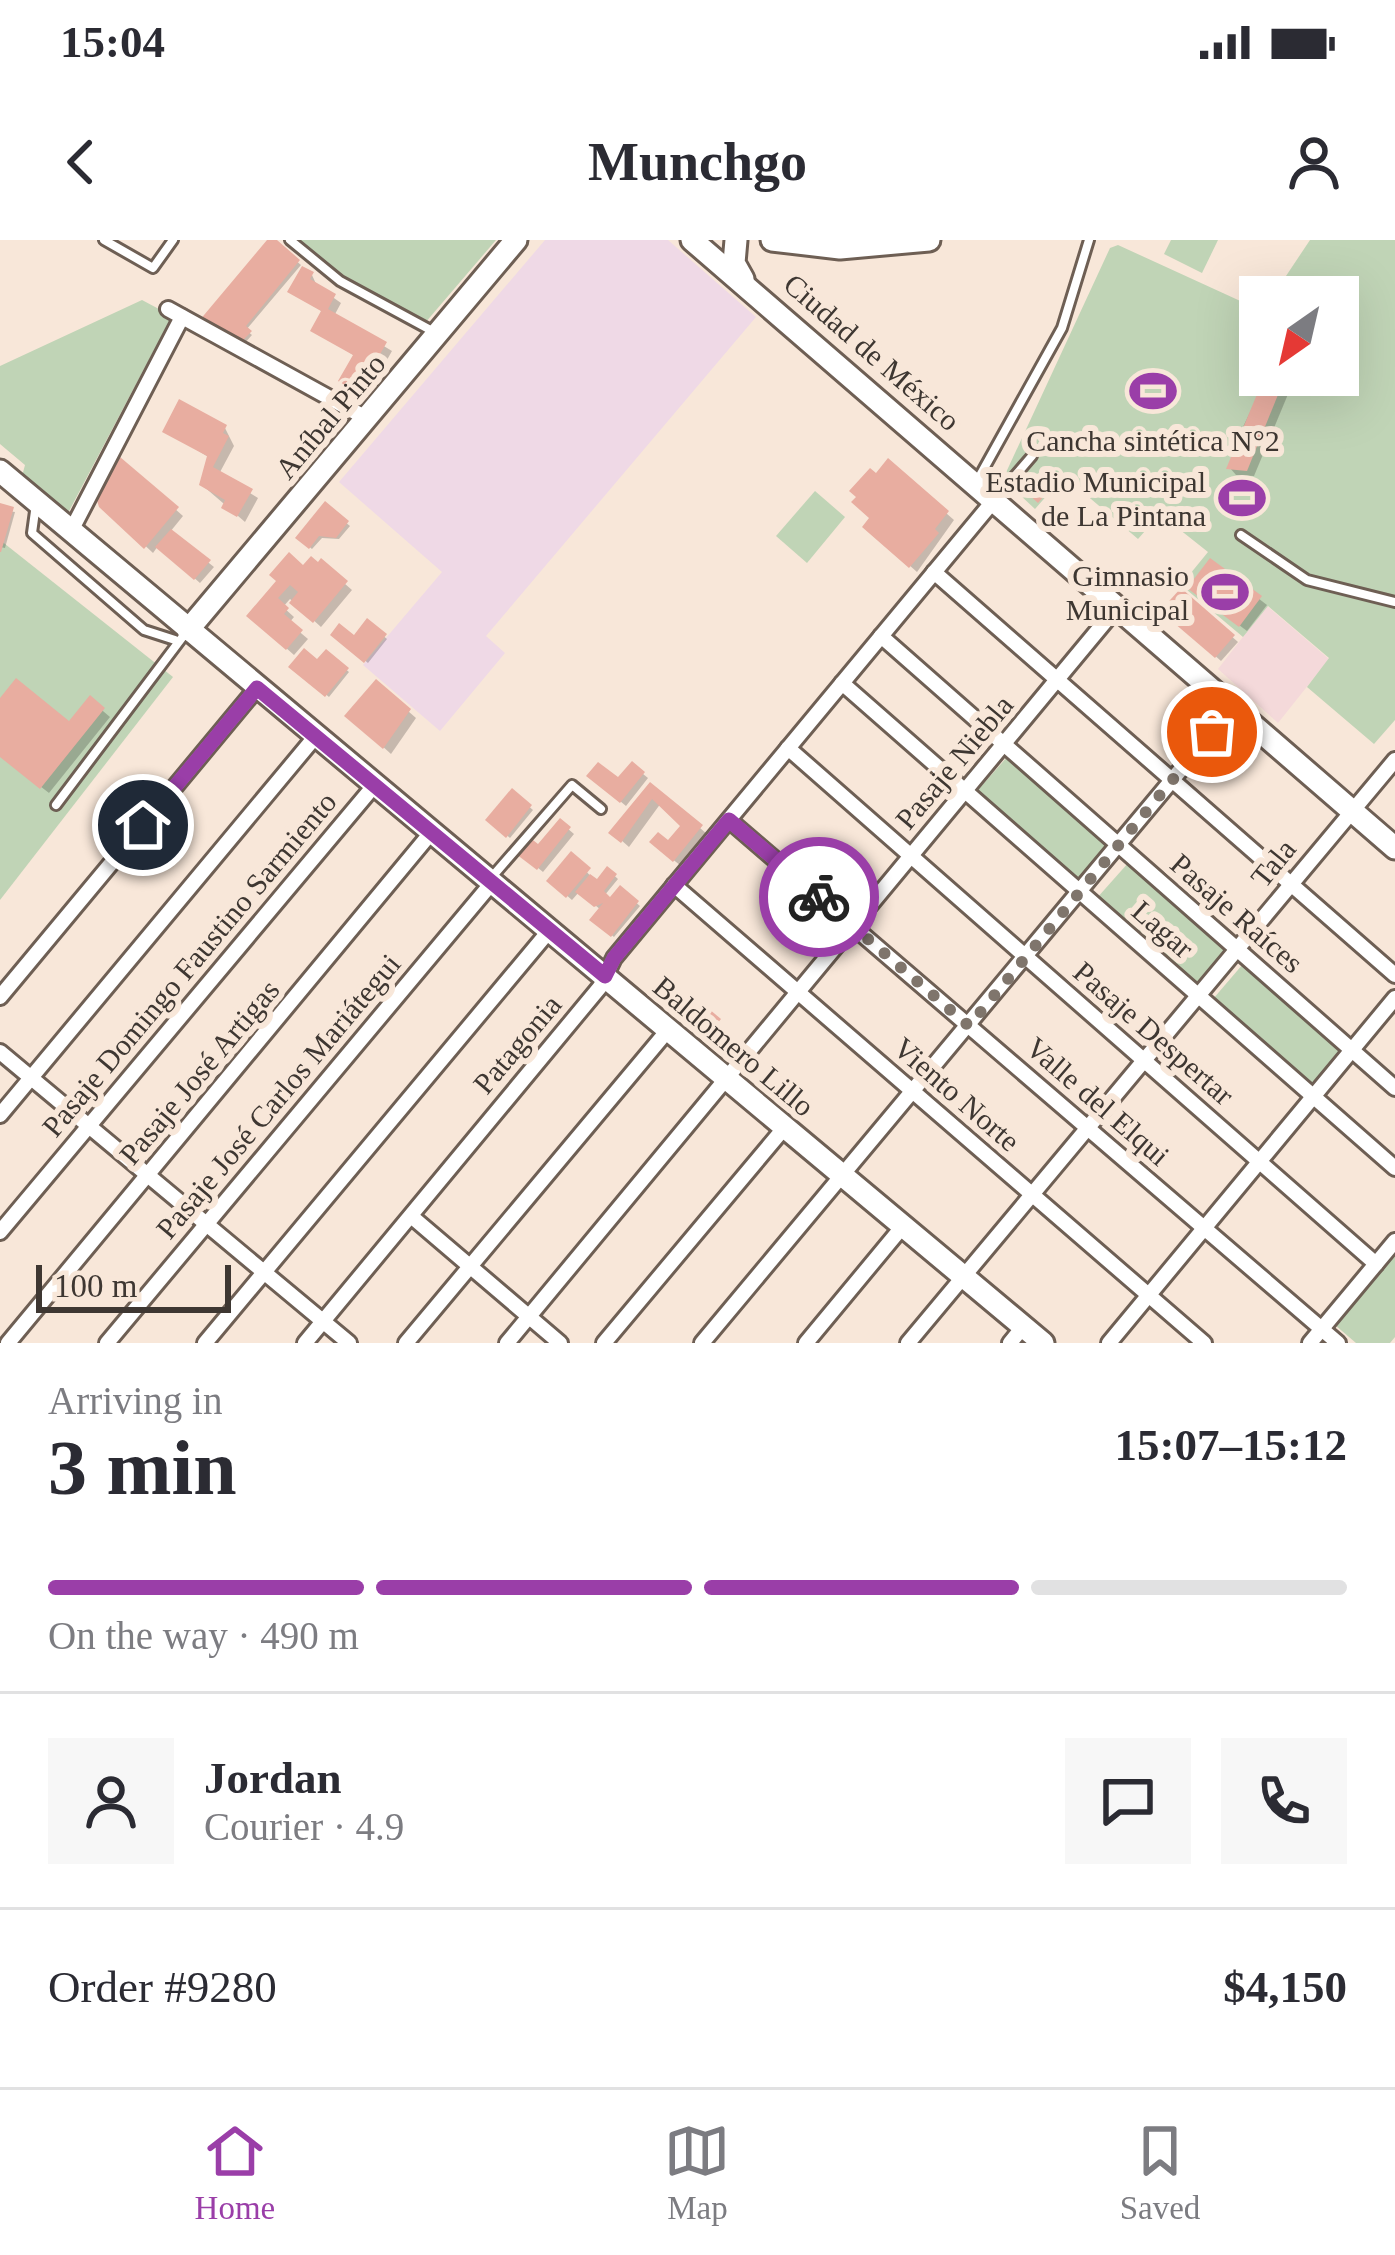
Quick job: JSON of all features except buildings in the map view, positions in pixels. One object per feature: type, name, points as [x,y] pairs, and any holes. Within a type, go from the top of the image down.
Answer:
[{"type":"street","name":"Aníbal Pinto","points":[[182,635],[516,240]]},
{"type":"street","name":"Ciudad de México","points":[[692,240],[1395,848]]},
{"type":"street","name":"Ciudad de México","points":[[736,240],[734,262],[743,280]]},
{"type":"street","points":[[772,240],[840,248],[929,240]]},
{"type":"street","points":[[71,531],[175,313],[366,418]]},
{"type":"street","name":"Baldomero Lillo","points":[[1,473],[182,635],[257,688],[668,1030],[734,1072],[785,1127],[963,1277],[1017,1335],[1042,1343]]},
{"type":"street","name":"Patagonia","points":[[305,1343],[995,499]]},
{"type":"street","points":[[934,572],[1395,975]]},
{"type":"street","name":"Pasaje Niebla","points":[[507,1343],[1118,606]]},
{"type":"street","name":"Pasaje Raíces","points":[[881,636],[1395,1088]]},
{"type":"street","name":"Lagar","points":[[842,683],[1395,1168]]},
{"type":"street","points":[[0,997],[257,688]]},
{"type":"street","points":[[702,1343],[1233,707]]},
{"type":"street","points":[[0,1115],[315,737]]},
{"type":"street","name":"Pasaje Despertar","points":[[788,748],[1376,1264]]},
{"type":"street","name":"Tala","points":[[908,1343],[1395,760]]},
{"type":"street","name":"Pasaje Domingo Faustino Sarmiento","points":[[0,1232],[374,787]]},
{"type":"street","name":"Valle del Elqui","points":[[729,820],[1338,1343]]},
{"type":"street","name":"Pasaje José Artigas","points":[[8,1343],[430,834]]},
{"type":"street","name":"Pasaje José Carlos Mariátegui","points":[[107,1343],[489,883]]},
{"type":"street","name":"Viento Norte","points":[[674,886],[1204,1343]]},
{"type":"street","points":[[205,1343],[549,932]]},
{"type":"street","points":[[1109,1343],[1395,998]]},
{"type":"street","points":[[406,1343],[668,1030]]},
{"type":"street","points":[[0,1052],[349,1343]]},
{"type":"street","points":[[604,1343],[785,1127]]},
{"type":"street","points":[[411,1216],[560,1343]]},
{"type":"street","points":[[806,1343],[903,1226]]},
{"type":"street","points":[[1310,1343],[1395,1241]]},
{"type":"lane","points":[[104,240],[153,268],[172,240]]},
{"type":"lane","points":[[121,250],[127,240]]},
{"type":"lane","points":[[290,240],[340,281],[438,334]]},
{"type":"lane","points":[[976,482],[1062,328],[1089,240]]},
{"type":"lane","points":[[995,499],[1032,456]]},
{"type":"lane","points":[[36,502],[32,533],[145,630],[182,635],[56,805]]},
{"type":"lane","points":[[1241,535],[1306,580],[1395,602]]},
{"type":"lane","points":[[489,883],[572,785],[601,808]]},
{"type":"shaded area","points":[[545,240],[668,240],[756,317],[486,636],[505,653],[440,731],[363,665],[442,572],[339,482]]},
{"type":"shaded area","points":[[1267,606],[1329,659],[1278,723],[1218,669]]},
{"type":"green space","points":[[300,240],[496,240],[425,323],[330,269]]},
{"type":"green space","points":[[1171,240],[1218,240],[1202,273],[1164,254]]},
{"type":"green space","name":"Estadio Municipal de La Pintana","points":[[1310,240],[1395,240],[1395,720],[1374,744],[1307,687],[1329,658],[1268,606],[1243,637],[1181,585],[1208,552],[1160,514],[1138,539],[1064,476],[1035,509],[1003,479],[1110,248],[1118,245],[1239,300],[1239,396],[1359,396],[1359,276],[1286,276]]},
{"type":"green space","points":[[142,300],[172,316],[68,513],[21,480],[25,465],[0,444],[0,366]]},
{"type":"green space","points":[[815,491],[845,517],[807,563],[776,536]]},
{"type":"green space","points":[[0,540],[173,677],[0,900]]},
{"type":"green space","points":[[1008,756],[1107,847],[1081,881],[977,791]]},
{"type":"green space","points":[[1129,862],[1228,949],[1197,985],[1097,898]]},
{"type":"green space","points":[[1243,964],[1344,1051],[1313,1086],[1213,999]]},
{"type":"green space","points":[[1395,1254],[1395,1337],[1390,1343],[1356,1343],[1335,1325]]},
{"type":"way so far","points":[[819,897],[969,1026],[1212,732]]},
{"type":"place","name":"Cancha sintética N°2","points":[[1153,391]]},
{"type":"place","name":"Estadio Municipal de La Pintana","points":[[1242,498]]},
{"type":"place","name":"Gimnasio Municipal","points":[[1225,592]]},
{"type":"route","points":[[143,825],[257,688],[605,976],[614,958],[729,820],[819,897]]}]
